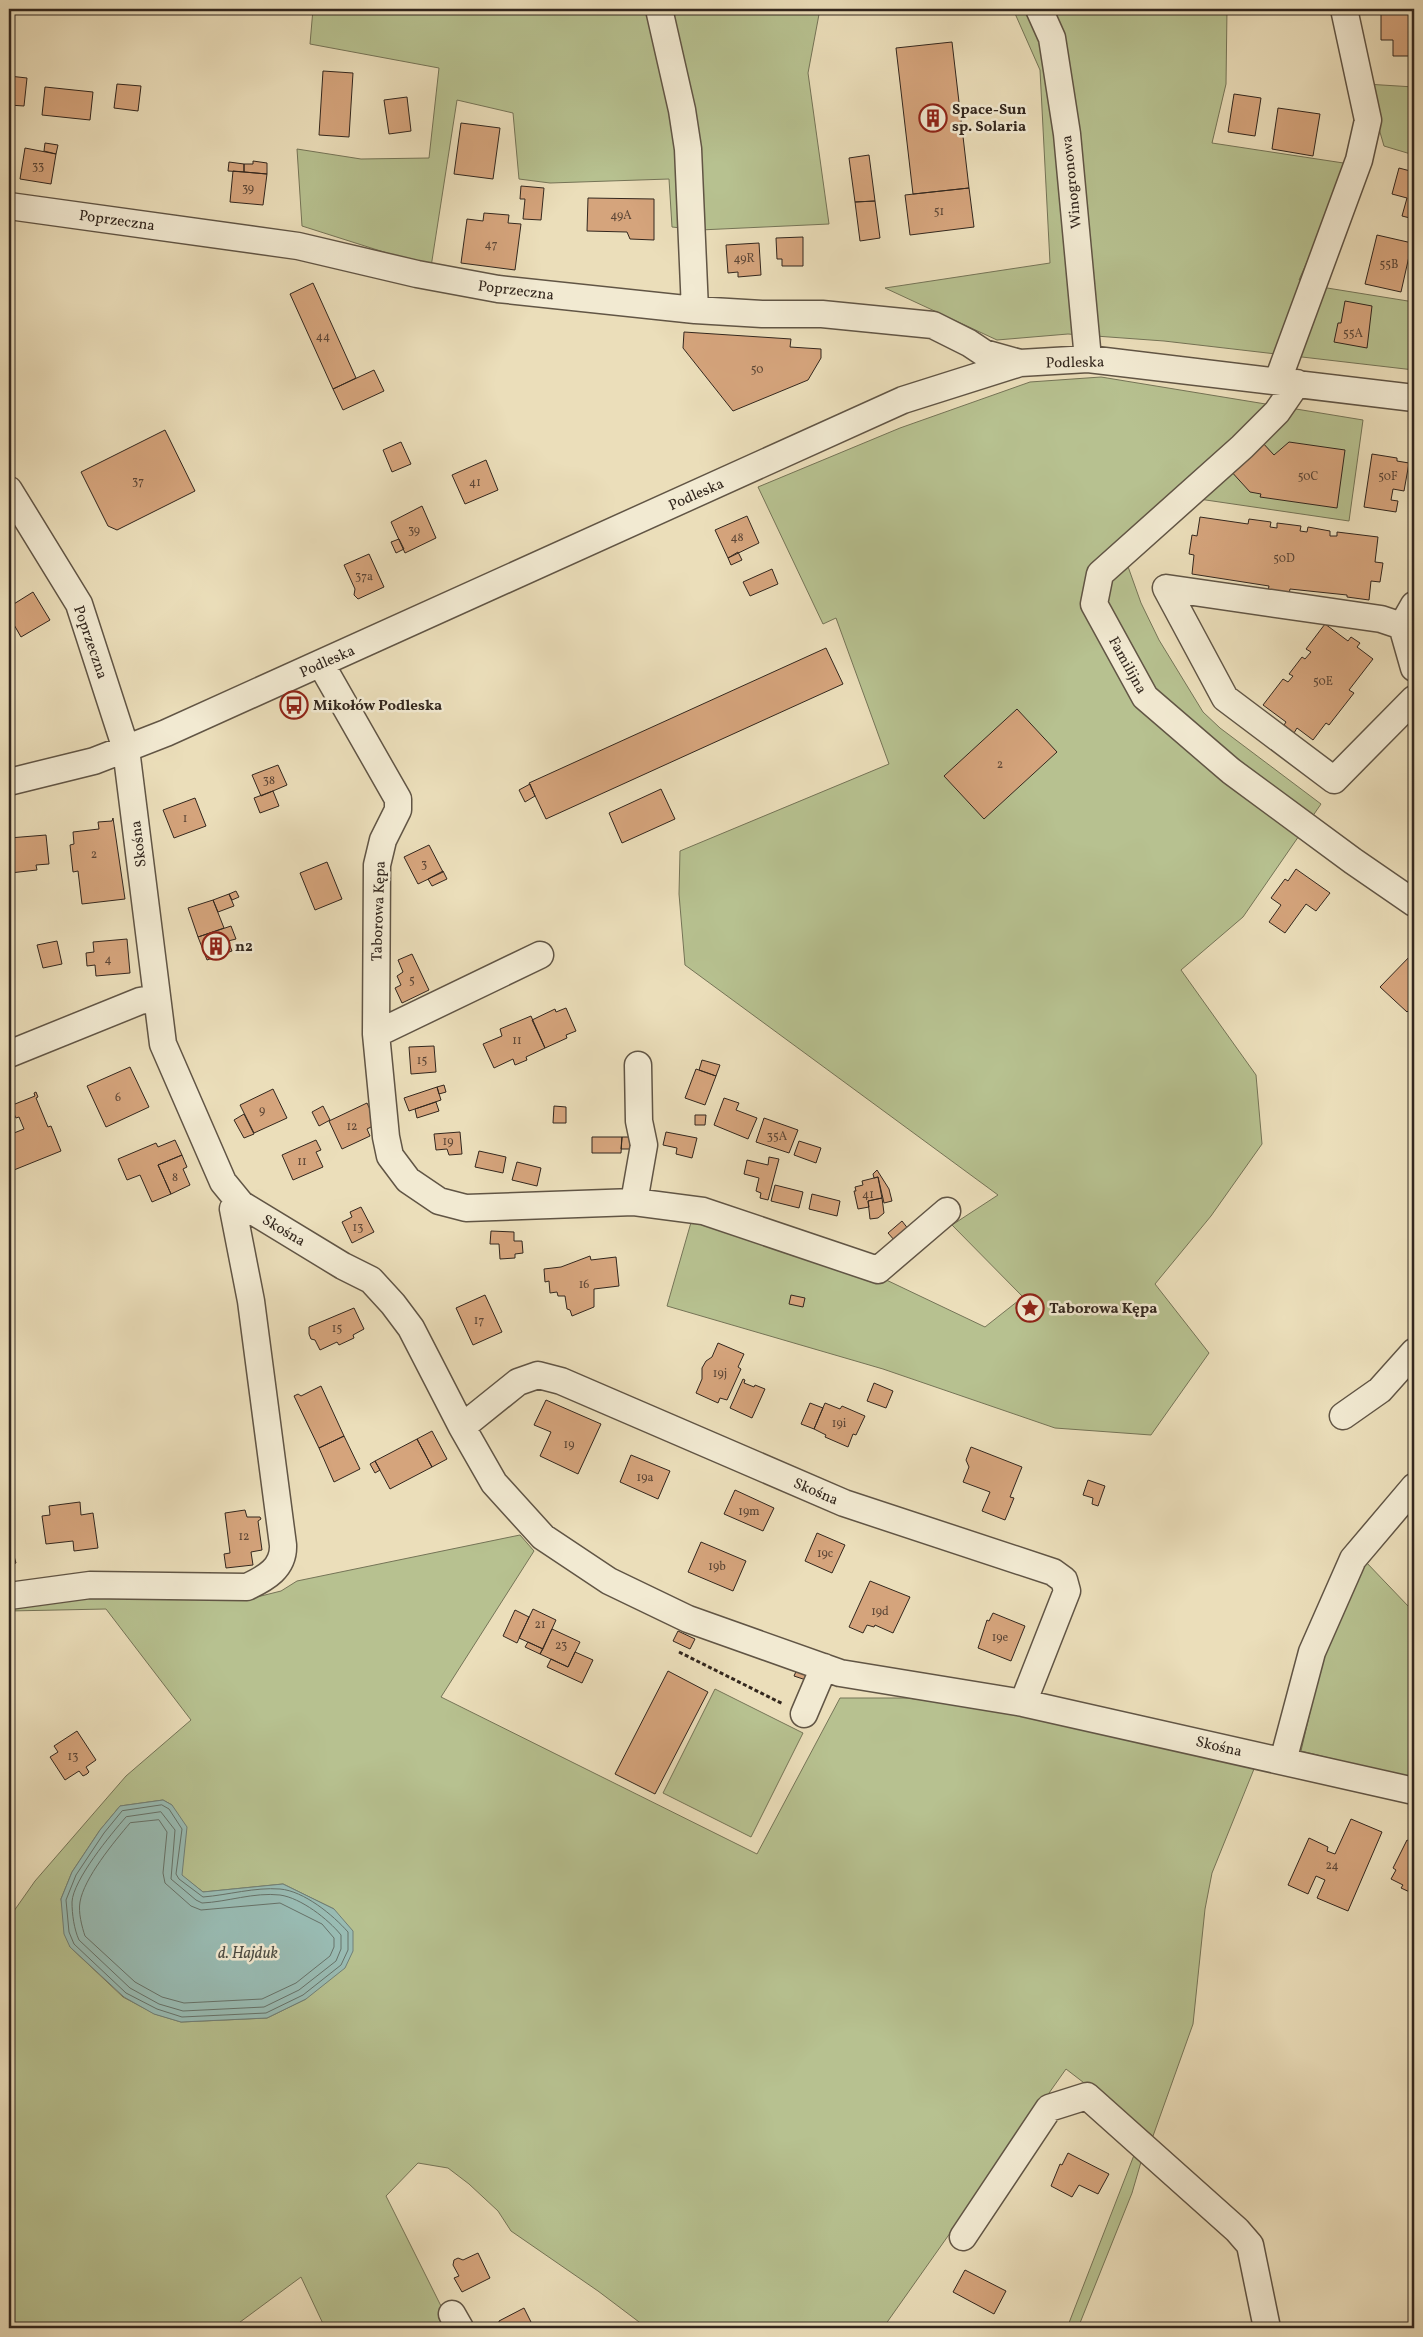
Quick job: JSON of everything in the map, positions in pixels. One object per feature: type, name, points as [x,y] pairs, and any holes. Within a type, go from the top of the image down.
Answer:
[{"type":"street","points":[[658,9],[682,110],[688,149],[695,310]]},
{"type":"street","name":"Winogronowa","points":[[1039,9],[1052,38],[1067,134],[1088,359]]},
{"type":"street","name":"Familijna","points":[[1344,9],[1368,120],[1359,160],[1277,412],[1242,447],[1100,574],[1094,604],[1145,697],[1231,771],[1353,862],[1414,902]]},
{"type":"street","name":"Poprzeczna","points":[[9,206],[298,246],[417,274],[498,289],[695,310],[762,314],[822,314],[933,325],[969,343],[984,353],[1020,364]]},
{"type":"street","name":"Podleska","points":[[9,782],[94,760],[126,749],[321,664],[903,400],[1020,364],[1088,359],[1414,398]]},
{"type":"street","name":"Poprzeczna","points":[[9,490],[79,604],[126,749]]},
{"type":"street","points":[[1414,667],[1408,616],[1381,619],[1166,588],[1225,698],[1334,780],[1414,699]]},
{"type":"street","name":"Taborowa Kępa","points":[[321,664],[398,800],[398,810],[382,840],[377,865],[376,1034],[386,1138],[390,1156],[408,1180],[439,1202],[466,1208],[634,1202],[703,1211],[878,1270],[947,1211]]},
{"type":"street","name":"Skośna","points":[[126,749],[163,1044],[223,1182],[241,1204],[343,1266],[372,1280],[411,1328],[462,1427],[494,1482],[543,1537],[609,1581],[688,1619],[840,1673],[1023,1703],[1414,1791]]},
{"type":"street","points":[[376,1034],[540,955]]},
{"type":"street","points":[[9,1054],[140,1001],[156,998]]},
{"type":"street","points":[[634,1202],[644,1145],[639,1121],[638,1064]]},
{"type":"street","points":[[9,1596],[90,1584],[247,1587],[264,1579],[280,1565],[284,1553],[255,1330],[233,1209],[241,1204]]},
{"type":"street","points":[[1343,1416],[1380,1390],[1414,1352]]},
{"type":"street","name":"Skośna","points":[[462,1427],[518,1382],[538,1375],[561,1381],[844,1503],[1053,1572],[1064,1580],[1067,1591],[1023,1703]]},
{"type":"street","points":[[1283,1761],[1312,1652],[1353,1559],[1414,1487]]},
{"type":"street","points":[[804,1714],[824,1667]]},
{"type":"street","points":[[963,2238],[1049,2108],[1087,2096],[1237,2230],[1250,2245],[1267,2328]]},
{"type":"path","points":[[679,1652],[804,1714]]},
{"type":"green space","points":[[313,9],[820,9],[808,73],[829,224],[700,230],[672,227],[669,179],[550,183],[519,179],[513,113],[457,100],[431,267],[302,226],[297,149],[361,159],[429,158],[439,68],[310,44]]},
{"type":"green space","points":[[1013,9],[1227,9],[1226,84],[1212,143],[1350,164],[1299,280],[1321,287],[1414,302],[1414,370],[1164,341],[1068,334],[997,340],[885,288],[1050,263],[1040,70]]},
{"type":"green space","points":[[1366,84],[1414,87],[1414,155],[1384,146]]},
{"type":"green space","points":[[1101,377],[1363,420],[1349,521],[1199,499],[1126,561],[1141,603],[1159,640],[1203,712],[1220,728],[1321,804],[1243,917],[1181,970],[1256,1075],[1262,1144],[1211,1216],[1155,1284],[1209,1353],[1151,1435],[1055,1428],[883,1369],[667,1306],[692,1219],[880,1277],[985,1327],[1023,1297],[952,1225],[998,1195],[685,965],[679,894],[680,851],[889,764],[836,618],[823,624],[758,487],[900,428],[1030,382]]},
{"type":"green space","points":[[520,1535],[534,1551],[441,1697],[757,1854],[840,1698],[908,1698],[1073,1721],[1178,1746],[1254,1769],[1212,1873],[1205,1909],[1193,2024],[1153,2136],[1066,2069],[883,2328],[647,2328],[598,2291],[511,2231],[498,2211],[469,2184],[448,2168],[418,2163],[386,2196],[452,2328],[325,2328],[301,2277],[232,2328],[9,2328],[9,1918],[35,1881],[126,1776],[191,1720],[106,1609],[9,1611],[9,1608],[103,1595],[261,1596],[281,1591],[297,1581]],"holes":[[[163,1800],[172,1805],[183,1853],[181,1875],[203,1892],[283,1884],[334,1909],[306,1999],[267,2018],[181,2022],[155,2014],[123,1997],[70,1947],[61,1899],[72,1872],[100,1830],[120,1806]]]},
{"type":"green space","points":[[1365,1561],[1409,1607],[1414,1601],[1414,1779],[1301,1751],[1326,1643]]},
{"type":"green space","points":[[715,1689],[803,1733],[751,1837],[663,1793]]},
{"type":"green space","points":[[1136,2150],[1147,2160],[1141,2162],[1132,2193],[1078,2328],[1067,2328]]},
{"type":"water","name":"d. Hajduk","points":[[163,1800],[172,1805],[187,1827],[182,1875],[203,1892],[283,1884],[334,1909],[353,1931],[353,1951],[345,1968],[306,1999],[267,2018],[181,2022],[154,2014],[124,1997],[70,1947],[64,1934],[61,1899],[72,1872],[100,1830],[120,1806]]},
{"type":"building","points":[[1381,9],[1414,9],[1414,56],[1393,56],[1393,40],[1381,40]]},
{"type":"building","name":"Space-Sun sp. Solaria","points":[[952,42],[969,188],[913,194],[896,48]]},
{"type":"building","points":[[323,71],[353,73],[349,137],[319,135]]},
{"type":"building","points":[[9,76],[27,78],[24,106],[9,105]]},
{"type":"building","points":[[117,84],[141,86],[138,111],[114,108]]},
{"type":"building","points":[[45,87],[93,92],[90,120],[42,115]]},
{"type":"building","points":[[1234,94],[1261,98],[1255,136],[1228,132]]},
{"type":"building","points":[[407,97],[411,131],[389,134],[384,100]]},
{"type":"building","points":[[1278,108],[1320,114],[1313,156],[1272,149]]},
{"type":"building","points":[[461,123],[500,128],[493,179],[454,174]]},
{"type":"building","points":[[45,143],[58,145],[56,154],[44,151]]},
{"type":"building","points":[[25,148],[56,154],[51,184],[20,179]]},
{"type":"building","points":[[869,155],[875,201],[855,202],[849,158]]},
{"type":"building","points":[[253,161],[267,163],[267,174],[244,172],[244,164],[253,164]]},
{"type":"building","points":[[229,162],[244,164],[244,172],[228,171]]},
{"type":"building","points":[[1399,168],[1414,172],[1414,219],[1402,216],[1407,198],[1392,194]]},
{"type":"building","points":[[233,171],[267,174],[263,205],[230,202]]},
{"type":"building","points":[[521,186],[544,188],[541,220],[523,219],[525,199],[520,199]]},
{"type":"building","points":[[969,188],[974,227],[910,235],[905,195]]},
{"type":"building","points":[[588,198],[654,199],[654,240],[630,239],[627,232],[587,231]]},
{"type":"building","points":[[875,201],[880,238],[860,241],[855,202]]},
{"type":"building","points":[[484,213],[509,215],[508,223],[521,224],[515,270],[461,263],[467,219],[483,221]]},
{"type":"building","points":[[1377,235],[1412,243],[1401,292],[1365,284]]},
{"type":"building","points":[[803,237],[803,266],[782,266],[782,259],[777,259],[776,238]]},
{"type":"building","points":[[759,243],[761,275],[738,277],[738,272],[728,273],[726,245]]},
{"type":"building","points":[[313,283],[356,378],[333,389],[290,294]]},
{"type":"building","points":[[1345,301],[1372,306],[1367,348],[1334,342],[1338,323],[1341,323]]},
{"type":"building","points":[[684,332],[791,339],[790,347],[821,349],[821,358],[808,380],[733,411],[683,348]]},
{"type":"building","points":[[374,370],[384,391],[343,410],[333,389]]},
{"type":"building","points":[[165,430],[195,491],[117,530],[108,526],[81,472]]},
{"type":"building","points":[[1261,441],[1274,455],[1289,442],[1345,450],[1337,508],[1260,497],[1261,494],[1250,492],[1229,469]]},
{"type":"building","points":[[401,442],[411,464],[392,472],[383,450]]},
{"type":"building","points":[[1372,454],[1397,458],[1397,461],[1409,463],[1404,491],[1393,489],[1391,500],[1398,501],[1396,512],[1364,507]]},
{"type":"building","points":[[486,460],[498,490],[465,504],[452,475]]},
{"type":"building","points":[[422,506],[436,538],[405,553],[391,522]]},
{"type":"building","points":[[747,516],[759,543],[728,558],[715,530]]},
{"type":"building","points":[[1200,517],[1248,524],[1249,519],[1271,522],[1270,527],[1277,528],[1277,523],[1301,526],[1300,531],[1307,532],[1308,527],[1330,531],[1330,536],[1337,536],[1337,532],[1378,537],[1375,562],[1383,563],[1380,582],[1371,581],[1369,600],[1347,597],[1347,595],[1290,589],[1289,594],[1268,591],[1269,586],[1192,574],[1194,555],[1189,554],[1192,535],[1197,536]]},
{"type":"building","points":[[399,539],[404,549],[396,553],[391,542]]},
{"type":"building","points":[[738,552],[742,560],[731,565],[728,558]]},
{"type":"building","points":[[369,554],[384,587],[358,599],[354,595],[355,589],[344,565]]},
{"type":"building","points":[[772,569],[778,584],[750,596],[743,582]]},
{"type":"building","points":[[33,592],[50,620],[21,637],[9,616],[9,607]]},
{"type":"building","points":[[1325,624],[1348,641],[1351,637],[1360,643],[1357,647],[1373,659],[1349,690],[1354,693],[1329,725],[1326,723],[1313,740],[1297,728],[1294,733],[1284,725],[1286,722],[1263,705],[1283,679],[1288,682],[1293,676],[1289,674],[1302,657],[1305,659],[1311,652],[1306,649]]},
{"type":"building","points":[[826,648],[843,684],[546,819],[529,783]]},
{"type":"building","points":[[1017,709],[1057,752],[984,819],[944,776]]},
{"type":"building","points":[[278,765],[287,785],[261,796],[252,775]]},
{"type":"building","points":[[530,784],[535,796],[525,802],[519,790]]},
{"type":"building","points":[[661,789],[675,819],[622,843],[609,813]]},
{"type":"building","points":[[273,791],[279,806],[260,813],[254,798]]},
{"type":"building","points":[[195,798],[206,826],[174,838],[163,810]]},
{"type":"building","points":[[113,818],[125,899],[82,904],[78,871],[73,872],[70,845],[74,844],[73,832],[99,829],[98,822],[112,821]]},
{"type":"building","points":[[46,835],[49,864],[36,865],[37,870],[10,873],[9,838]]},
{"type":"building","points":[[429,845],[443,872],[418,884],[404,857]]},
{"type":"building","points":[[327,862],[342,899],[315,910],[300,873]]},
{"type":"building","points":[[1296,869],[1330,893],[1316,911],[1306,904],[1285,933],[1269,922],[1281,905],[1271,898],[1285,879],[1288,881]]},
{"type":"building","points":[[443,871],[447,879],[432,886],[428,879]]},
{"type":"building","points":[[236,891],[239,897],[232,900],[229,894]]},
{"type":"building","points":[[229,894],[234,906],[218,912],[213,900]]},
{"type":"building","points":[[213,900],[224,928],[198,937],[188,908]]},
{"type":"building","name":"n2","points":[[231,926],[236,939],[228,941],[232,951],[207,960],[198,937]]},
{"type":"building","points":[[127,939],[130,973],[96,976],[95,965],[87,966],[86,953],[94,952],[93,942]]},
{"type":"building","points":[[57,941],[62,964],[43,968],[37,945]]},
{"type":"building","points":[[1414,952],[1414,1005],[1407,1012],[1380,987]]},
{"type":"building","points":[[412,954],[429,990],[402,1003],[395,988],[401,985],[397,976],[403,972],[398,960]]},
{"type":"building","points":[[566,1008],[576,1031],[566,1035],[567,1038],[545,1048],[532,1020],[555,1009],[556,1012]]},
{"type":"building","points":[[531,1016],[545,1048],[526,1057],[527,1060],[515,1065],[513,1059],[494,1068],[483,1044],[502,1036],[500,1029]]},
{"type":"building","points":[[434,1046],[436,1072],[411,1074],[409,1047]]},
{"type":"building","points":[[702,1060],[720,1065],[716,1076],[699,1070]]},
{"type":"building","points":[[130,1067],[149,1107],[106,1127],[87,1086]]},
{"type":"building","points":[[696,1069],[716,1076],[705,1105],[685,1098]]},
{"type":"building","points":[[444,1085],[446,1092],[439,1094],[437,1087]]},
{"type":"building","points":[[437,1087],[441,1100],[409,1111],[404,1098]]},
{"type":"building","points":[[273,1089],[287,1118],[254,1133],[240,1105]]},
{"type":"building","points":[[36,1092],[38,1097],[36,1098],[48,1127],[51,1126],[61,1151],[9,1172],[9,1135],[24,1129],[19,1117],[16,1118],[10,1106],[35,1096],[34,1093]]},
{"type":"building","points":[[724,1098],[739,1103],[736,1110],[757,1118],[748,1139],[714,1125]]},
{"type":"building","points":[[436,1102],[439,1111],[417,1118],[415,1109]]},
{"type":"building","points":[[367,1103],[377,1124],[367,1129],[370,1136],[342,1149],[329,1121]]},
{"type":"building","points":[[323,1106],[330,1120],[319,1126],[312,1112]]},
{"type":"building","points":[[554,1106],[566,1107],[566,1123],[553,1123]]},
{"type":"building","points":[[244,1114],[254,1134],[244,1138],[234,1120]]},
{"type":"building","points":[[695,1115],[706,1115],[705,1125],[695,1125]]},
{"type":"building","points":[[764,1118],[798,1130],[789,1153],[756,1142]]},
{"type":"building","points":[[460,1132],[462,1154],[449,1155],[447,1149],[436,1150],[434,1134]]},
{"type":"building","points":[[666,1132],[697,1138],[692,1158],[676,1154],[677,1148],[663,1145]]},
{"type":"building","points":[[592,1137],[622,1137],[621,1153],[592,1153]]},
{"type":"building","points":[[622,1137],[630,1137],[630,1149],[621,1149]]},
{"type":"building","points":[[175,1140],[182,1155],[158,1165],[171,1194],[152,1202],[140,1175],[127,1180],[118,1159],[156,1143],[158,1147]]},
{"type":"building","points":[[316,1140],[321,1150],[316,1152],[323,1167],[293,1180],[282,1155]]},
{"type":"building","points":[[799,1141],[821,1148],[816,1163],[794,1155]]},
{"type":"building","points":[[479,1151],[506,1157],[503,1173],[475,1167]]},
{"type":"building","points":[[182,1155],[187,1167],[183,1169],[190,1185],[171,1194],[158,1165]]},
{"type":"building","points":[[769,1157],[779,1159],[768,1200],[760,1198],[761,1193],[756,1191],[759,1178],[744,1174],[747,1160],[768,1165]]},
{"type":"building","points":[[517,1162],[541,1168],[537,1186],[512,1180]]},
{"type":"building","points":[[877,1170],[889,1189],[892,1201],[884,1203],[878,1177],[874,1178],[873,1174]]},
{"type":"building","points":[[878,1177],[882,1198],[868,1201],[869,1207],[858,1209],[854,1191],[856,1191],[855,1187],[863,1185],[862,1181]]},
{"type":"building","points":[[775,1185],[803,1192],[799,1208],[771,1201]]},
{"type":"building","points":[[812,1194],[840,1201],[837,1216],[809,1209]]},
{"type":"building","points":[[882,1198],[884,1213],[878,1218],[870,1219],[868,1201]]},
{"type":"building","points":[[361,1207],[374,1232],[352,1243],[342,1222],[352,1217],[350,1212]]},
{"type":"building","points":[[902,1221],[909,1230],[895,1241],[888,1233]]},
{"type":"building","points":[[491,1231],[514,1232],[514,1241],[522,1241],[523,1253],[515,1254],[515,1258],[500,1259],[499,1244],[490,1244]]},
{"type":"building","points":[[590,1256],[591,1260],[616,1257],[619,1286],[594,1289],[594,1307],[572,1316],[570,1310],[567,1309],[565,1296],[558,1296],[557,1292],[550,1293],[549,1281],[545,1282],[544,1269],[561,1267]]},
{"type":"building","points":[[485,1295],[502,1332],[473,1345],[456,1308]]},
{"type":"building","points":[[791,1295],[805,1298],[803,1307],[789,1304]]},
{"type":"building","points":[[354,1308],[364,1329],[353,1335],[354,1338],[339,1345],[337,1342],[320,1350],[315,1340],[311,1339],[309,1327]]},
{"type":"building","points":[[718,1343],[744,1354],[738,1367],[741,1369],[727,1400],[720,1398],[718,1403],[696,1393],[702,1379],[702,1368],[706,1361],[712,1357]]},
{"type":"building","points":[[743,1379],[745,1380],[744,1383],[765,1389],[752,1418],[730,1408]]},
{"type":"building","points":[[874,1383],[893,1391],[886,1408],[867,1401]]},
{"type":"building","points":[[321,1386],[344,1436],[319,1448],[294,1396],[298,1394],[301,1396]]},
{"type":"building","points":[[546,1400],[601,1424],[578,1474],[540,1456],[551,1432],[534,1425]]},
{"type":"building","points":[[810,1403],[823,1408],[814,1429],[801,1424]]},
{"type":"building","points":[[825,1403],[840,1409],[842,1406],[865,1416],[856,1435],[853,1434],[848,1447],[825,1437],[826,1435],[814,1429]]},
{"type":"building","points":[[432,1431],[447,1459],[432,1467],[417,1439]]},
{"type":"building","points":[[344,1436],[360,1469],[334,1482],[319,1448]]},
{"type":"building","points":[[417,1439],[432,1467],[390,1489],[375,1461]]},
{"type":"building","points":[[971,1447],[1022,1467],[1010,1497],[1014,1498],[1005,1520],[982,1511],[990,1492],[963,1482],[969,1467],[966,1460]]},
{"type":"building","points":[[631,1455],[670,1471],[658,1499],[620,1482]]},
{"type":"building","points":[[375,1461],[380,1470],[375,1473],[370,1464]]},
{"type":"building","points":[[1088,1480],[1105,1486],[1098,1506],[1092,1504],[1093,1498],[1083,1495]]},
{"type":"building","points":[[735,1490],[774,1508],[763,1531],[724,1514]]},
{"type":"building","points":[[80,1502],[81,1515],[93,1513],[98,1548],[74,1551],[73,1541],[46,1544],[42,1516],[50,1515],[49,1506]]},
{"type":"building","points":[[245,1510],[247,1517],[260,1517],[261,1519],[258,1521],[262,1550],[251,1552],[253,1565],[226,1568],[224,1554],[230,1553],[225,1513]]},
{"type":"building","points":[[817,1533],[845,1545],[832,1573],[805,1561]]},
{"type":"building","points":[[9,1539],[16,1563],[9,1565]]},
{"type":"building","points":[[701,1542],[746,1561],[733,1591],[688,1572]]},
{"type":"building","points":[[870,1581],[910,1597],[893,1633],[875,1625],[874,1627],[867,1625],[863,1633],[849,1627]]},
{"type":"building","points":[[533,1609],[556,1620],[543,1649],[519,1638]]},
{"type":"building","points":[[515,1610],[529,1617],[517,1643],[503,1636]]},
{"type":"building","points":[[993,1613],[1025,1626],[1011,1661],[978,1648],[987,1620],[989,1621]]},
{"type":"building","points":[[552,1629],[580,1642],[568,1667],[540,1654]]},
{"type":"building","points":[[678,1631],[695,1639],[690,1649],[673,1641]]},
{"type":"building","points":[[528,1642],[543,1649],[540,1654],[525,1647]]},
{"type":"building","points":[[575,1652],[593,1660],[582,1683],[547,1667],[551,1659],[568,1667]]},
{"type":"building","points":[[798,1667],[809,1670],[806,1680],[794,1676]]},
{"type":"building","points":[[668,1671],[708,1692],[655,1794],[615,1774]]},
{"type":"building","points":[[77,1731],[96,1760],[86,1767],[89,1772],[87,1774],[83,1776],[79,1771],[65,1780],[50,1757],[58,1752],[54,1746]]},
{"type":"building","points":[[1351,1819],[1382,1832],[1348,1911],[1317,1898],[1325,1880],[1316,1876],[1308,1894],[1288,1885],[1309,1838],[1328,1847],[1327,1851],[1335,1854]]},
{"type":"building","points":[[1407,1840],[1414,1843],[1414,1894],[1401,1888],[1403,1885],[1391,1879],[1396,1870],[1393,1868]]},
{"type":"building","points":[[1068,2153],[1109,2174],[1098,2194],[1079,2185],[1072,2197],[1051,2186],[1060,2164],[1062,2165]]},
{"type":"building","points":[[478,2253],[490,2278],[462,2292],[454,2278],[459,2276],[453,2265],[454,2260],[458,2258],[463,2260]]},
{"type":"building","points":[[965,2270],[1006,2291],[994,2314],[953,2292]]},
{"type":"building","points":[[524,2308],[534,2328],[499,2328],[499,2321]]},
{"type":"place","name":"Space-Sun sp. Solaria","points":[[933,118]]},
{"type":"place","name":"Mikołów Podleska","points":[[294,705]]},
{"type":"place","name":"n2","points":[[216,946]]},
{"type":"place","name":"Taborowa Kępa","points":[[1030,1308]]}]
